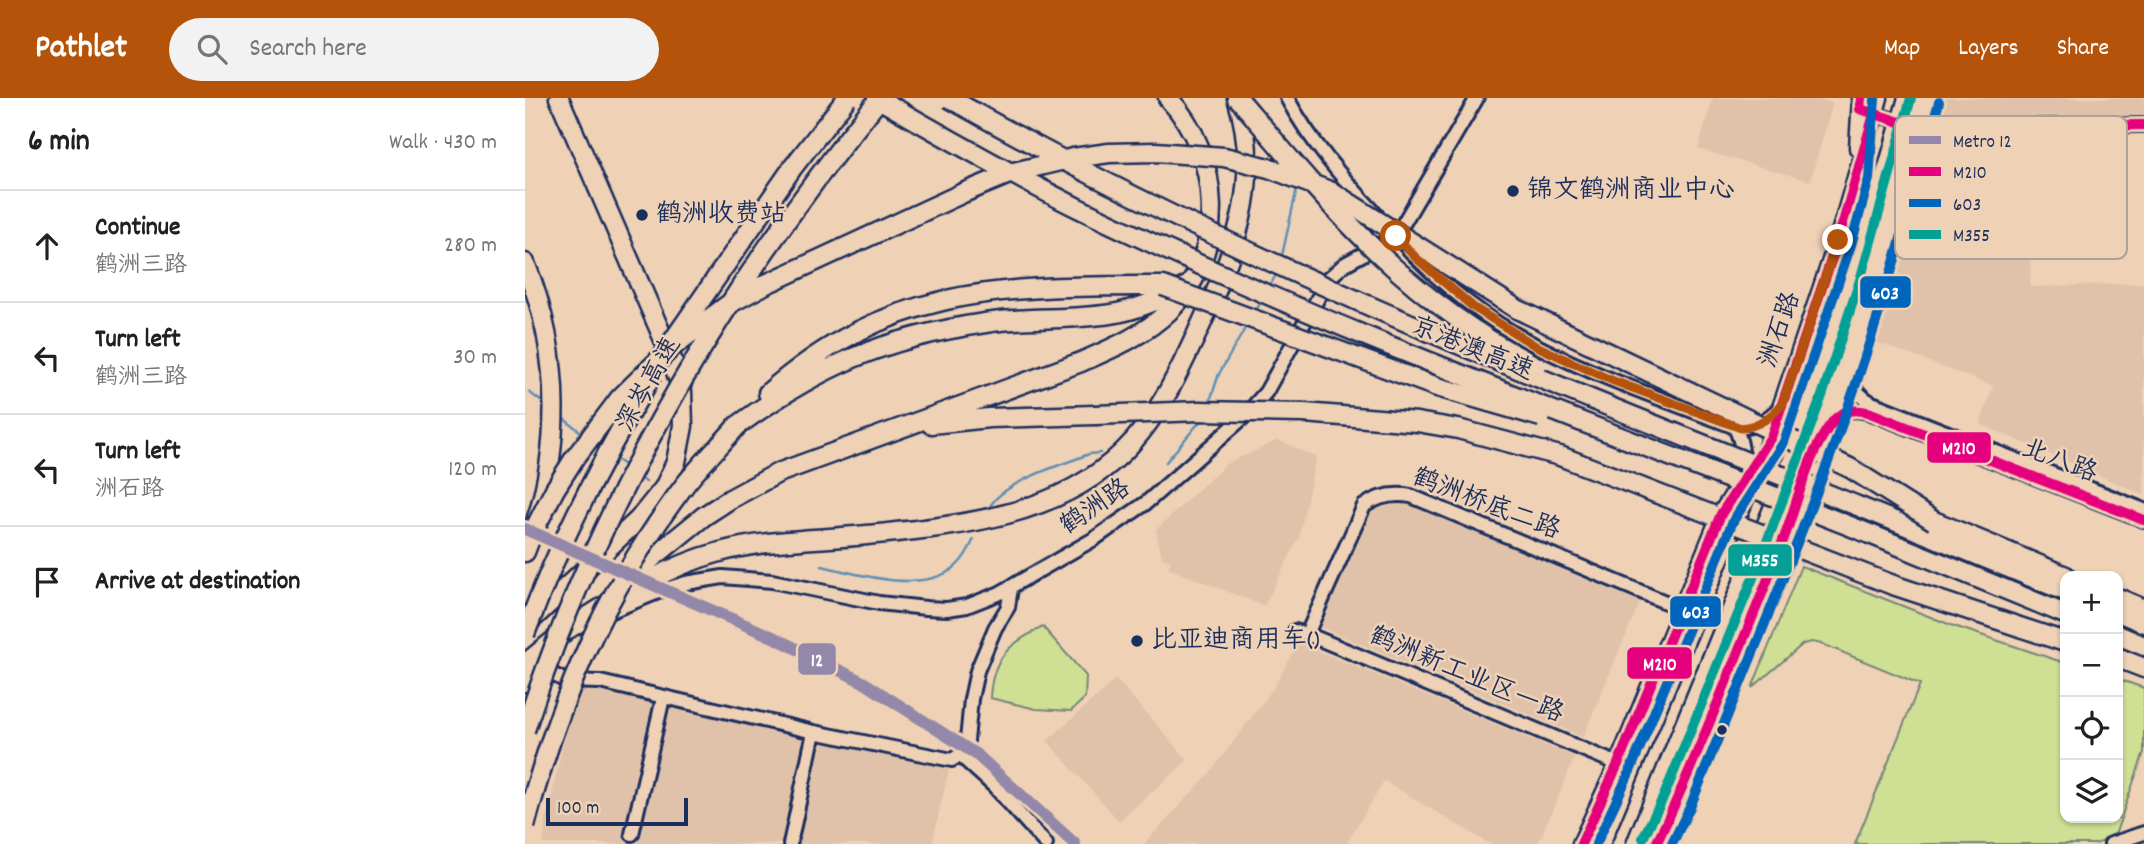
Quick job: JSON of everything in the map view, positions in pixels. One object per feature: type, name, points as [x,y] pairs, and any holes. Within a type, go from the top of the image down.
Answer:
[{"type":"highway","points":[[548,98],[578,142]]},
{"type":"highway","points":[[525,625],[639,519],[657,498],[675,462],[683,426],[682,391],[671,356],[559,98]]},
{"type":"highway","points":[[566,98],[578,142]]},
{"type":"highway","name":"深岑高速","points":[[525,634],[590,488],[677,333],[793,167],[847,98]]},
{"type":"highway","name":"深岑高速","points":[[525,730],[539,685],[588,566],[663,412],[709,333],[760,257],[879,98]]},
{"type":"highway","name":"京港澳高速","points":[[879,98],[1077,207],[1214,271],[1449,370],[1870,534],[2060,612]]},
{"type":"highway","name":"京港澳高速","points":[[949,98],[1090,176],[1272,263],[1528,374],[2060,589]]},
{"type":"highway","points":[[532,666],[565,631],[641,566],[730,499],[778,473],[1116,347],[1149,327],[1170,310],[1199,269],[1211,226],[1209,181],[1204,157],[1195,134],[1181,111],[1168,98]]},
{"type":"highway","points":[[1238,98],[1332,208],[1363,240],[1421,292],[1493,343],[1564,379],[1749,452],[1860,507]]},
{"type":"highway","points":[[565,631],[634,588],[677,566],[710,555],[745,547],[867,535],[996,517],[1060,496],[1104,469],[1132,443],[1163,400],[1191,346],[1231,256],[1243,213],[1248,167],[1238,98]]},
{"type":"highway","points":[[525,552],[535,528],[574,458],[620,398],[672,347],[730,304],[766,284],[1014,172],[1109,153],[1156,152],[1224,157],[1269,168],[1332,192],[1517,309],[1850,468],[1934,521],[2060,574]]},
{"type":"highway","points":[[525,263],[543,316],[554,391],[547,483],[535,528]]},
{"type":"highway","points":[[737,426],[780,396],[831,367],[891,343],[986,323],[1042,317],[1098,316],[1120,312],[1142,306],[1190,285]]},
{"type":"highway","points":[[525,826],[540,768],[585,650],[610,599],[685,485],[767,394],[819,353],[880,320],[912,308],[983,292],[1020,288],[1163,286],[1437,387],[1669,455]]},
{"type":"highway","points":[[897,429],[978,419],[1200,411],[1378,418],[1458,429],[1560,456],[1893,584],[2060,640]]},
{"type":"highway","points":[[2123,600],[2144,609]]},
{"type":"highway","points":[[2123,614],[2144,623]]},
{"type":"highway","points":[[2123,637],[2144,646]]},
{"type":"highway","points":[[2123,660],[2144,668]]},
{"type":"main road","name":"洲石路","points":[[1902,116],[1907,98]]},
{"type":"main road","points":[[1921,116],[1926,98]]},
{"type":"main road","name":"洲石路","points":[[1601,844],[1625,768],[1771,437],[1838,240],[1856,175],[1869,105]]},
{"type":"main road","name":"洲石路","points":[[1635,844],[1798,445],[1863,251],[1895,139]]},
{"type":"main road","points":[[1656,844],[1686,779],[1817,450],[1855,342],[1895,206]]},
{"type":"main road","points":[[1581,844],[1625,768],[1641,710],[1721,513],[1771,437]]},
{"type":"main road","points":[[525,620],[542,609]]},
{"type":"main road","points":[[525,683],[532,666]]},
{"type":"street","points":[[1287,98],[1298,119],[1343,179],[1416,258],[1473,307],[1534,345],[1611,380],[1735,427],[1751,427],[1767,419],[1782,405]]},
{"type":"street","points":[[1396,236],[1477,98]]},
{"type":"street","points":[[1869,105],[1895,119]]},
{"type":"street","name":"鹤洲路","points":[[565,631],[666,589],[723,577],[772,581],[879,603],[947,609],[967,606],[1011,587],[1084,545],[1146,503],[1245,416],[1266,392],[1329,278],[1345,264],[1396,236]]},
{"type":"street","name":"北八路","points":[[1855,342],[1852,382],[1853,389],[1860,397],[2144,510]]},
{"type":"street","name":"北八路","points":[[1817,450],[1837,417],[1843,412],[1859,410],[2144,520]]},
{"type":"street","points":[[1721,513],[1744,455],[1735,427]]},
{"type":"street","name":"鹤洲桥底二路","points":[[1301,633],[1364,506],[1386,496],[1402,494],[1682,608]]},
{"type":"street","points":[[532,666],[566,681],[600,682],[814,733],[952,760],[966,751],[971,699],[977,671],[995,628],[1008,607],[1011,587]]},
{"type":"street","name":"鹤洲新工业区一路","points":[[1301,633],[1625,768]]},
{"type":"street","points":[[632,834],[663,698]]},
{"type":"street","points":[[790,844],[814,733]]},
{"type":"street","points":[[961,756],[994,786],[1046,844]]},
{"type":"street","points":[[2111,844],[2144,833]]},
{"type":"shaded area","points":[[1713,98],[1814,98],[1833,103],[1810,181],[1698,149]]},
{"type":"shaded area","points":[[1934,98],[2144,98],[2144,121],[2127,121],[2127,116],[1928,116]]},
{"type":"shaded area","points":[[1901,259],[2030,259],[2030,287],[2144,283],[2144,495],[1980,424],[1993,386],[1876,342]]},
{"type":"shaded area","points":[[1278,440],[1316,457],[1299,538],[1264,606],[1168,568],[1171,561],[1162,558],[1156,530],[1226,464]]},
{"type":"shaded area","points":[[1411,501],[1642,597],[1583,737],[1320,627],[1370,510]]},
{"type":"shaded area","points":[[1299,643],[1575,757],[1538,844],[1490,844],[1384,781],[1346,844],[1144,844],[1210,773],[1272,690]]},
{"type":"shaded area","points":[[1116,679],[1188,760],[1119,821],[1047,741]]},
{"type":"shaded area","points":[[576,686],[949,769],[932,844],[543,844]]},
{"type":"green space","points":[[1801,566],[1951,625],[2060,661],[2060,823],[2119,823],[2114,838],[2095,844],[1855,844],[1920,684],[1812,642],[1803,644],[1752,688]]},
{"type":"green space","points":[[1043,627],[1086,676],[1085,698],[1071,711],[1036,709],[990,698],[994,672],[999,662],[1012,646]]},
{"type":"green space","points":[[2123,681],[2144,688],[2144,752],[2123,812]]},
{"type":"waterway","points":[[1281,260],[1297,188]]},
{"type":"waterway","points":[[1268,289],[1277,273]]},
{"type":"waterway","points":[[1254,313],[1262,301]]},
{"type":"waterway","points":[[1209,404],[1219,374],[1247,325]]},
{"type":"waterway","points":[[529,392],[546,405]]},
{"type":"waterway","points":[[560,416],[585,435]]},
{"type":"waterway","points":[[1166,462],[1202,419]]},
{"type":"waterway","points":[[989,508],[996,498],[1020,482],[1089,454],[1100,453]]},
{"type":"waterway","points":[[613,457],[627,467]]},
{"type":"waterway","points":[[637,476],[646,482]]},
{"type":"waterway","points":[[822,566],[887,580],[921,580],[937,577],[955,567],[974,539]]},
{"type":"metro line","name":"12","points":[[525,529],[773,637],[863,682],[977,755],[1075,844]]},
{"type":"transit line","name":"M210","points":[[1861,98],[1860,109],[1895,120]]},
{"type":"transit line","name":"M355","points":[[1906,116],[1911,98]]},
{"type":"transit line","name":"603","points":[[1596,844],[1631,769],[1733,521],[1784,442],[1851,245],[1869,179],[1875,99]]},
{"type":"transit line","name":"603","points":[[1935,116],[1939,102]]},
{"type":"transit line","name":"M210","points":[[1581,844],[1618,764],[1721,514],[1771,437],[1838,240],[1874,114]]},
{"type":"transit line","name":"M210","points":[[2127,125],[2144,125]]},
{"type":"transit line","name":"M355","points":[[1643,838],[1664,796],[1757,568],[1822,396],[1861,277],[1895,155]]},
{"type":"transit line","name":"603","points":[[1672,844],[1690,807],[1811,508],[1861,369],[1895,258]]},
{"type":"transit line","name":"M210","points":[[1656,844],[1760,600],[1810,462],[1825,433],[1841,414],[1854,410],[1868,412],[2144,520]]},
{"type":"place","name":"锦文鹤洲商业中心","points":[[1513,191]]},
{"type":"place","name":"鹤洲收费站","points":[[642,215]]},
{"type":"place","name":"比亚迪商用车()","points":[[1137,641]]},
{"type":"route","points":[[1396,236],[1416,258],[1473,307],[1534,345],[1611,380],[1741,428],[1751,427],[1767,419],[1782,405],[1838,240]]}]
